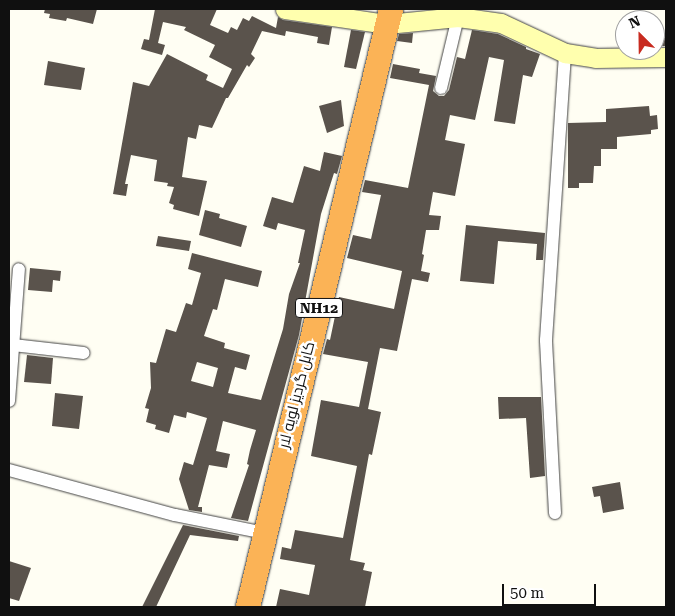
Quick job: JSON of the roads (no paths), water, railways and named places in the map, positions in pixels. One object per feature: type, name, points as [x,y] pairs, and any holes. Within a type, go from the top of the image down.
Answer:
[{"type":"highway","name":"کابل گردیز لویه لار","points":[[248,607],[264,533],[389,16]]},
{"type":"street","points":[[285,9],[389,16],[458,17],[501,23],[565,53],[595,58],[666,57]]},
{"type":"street","points":[[441,88],[458,17]]},
{"type":"street","points":[[555,513],[546,340],[565,53]]},
{"type":"street","points":[[9,401],[19,269]]},
{"type":"street","points":[[13,345],[84,353]]},
{"type":"street","points":[[9,470],[174,515],[264,533]]}]
